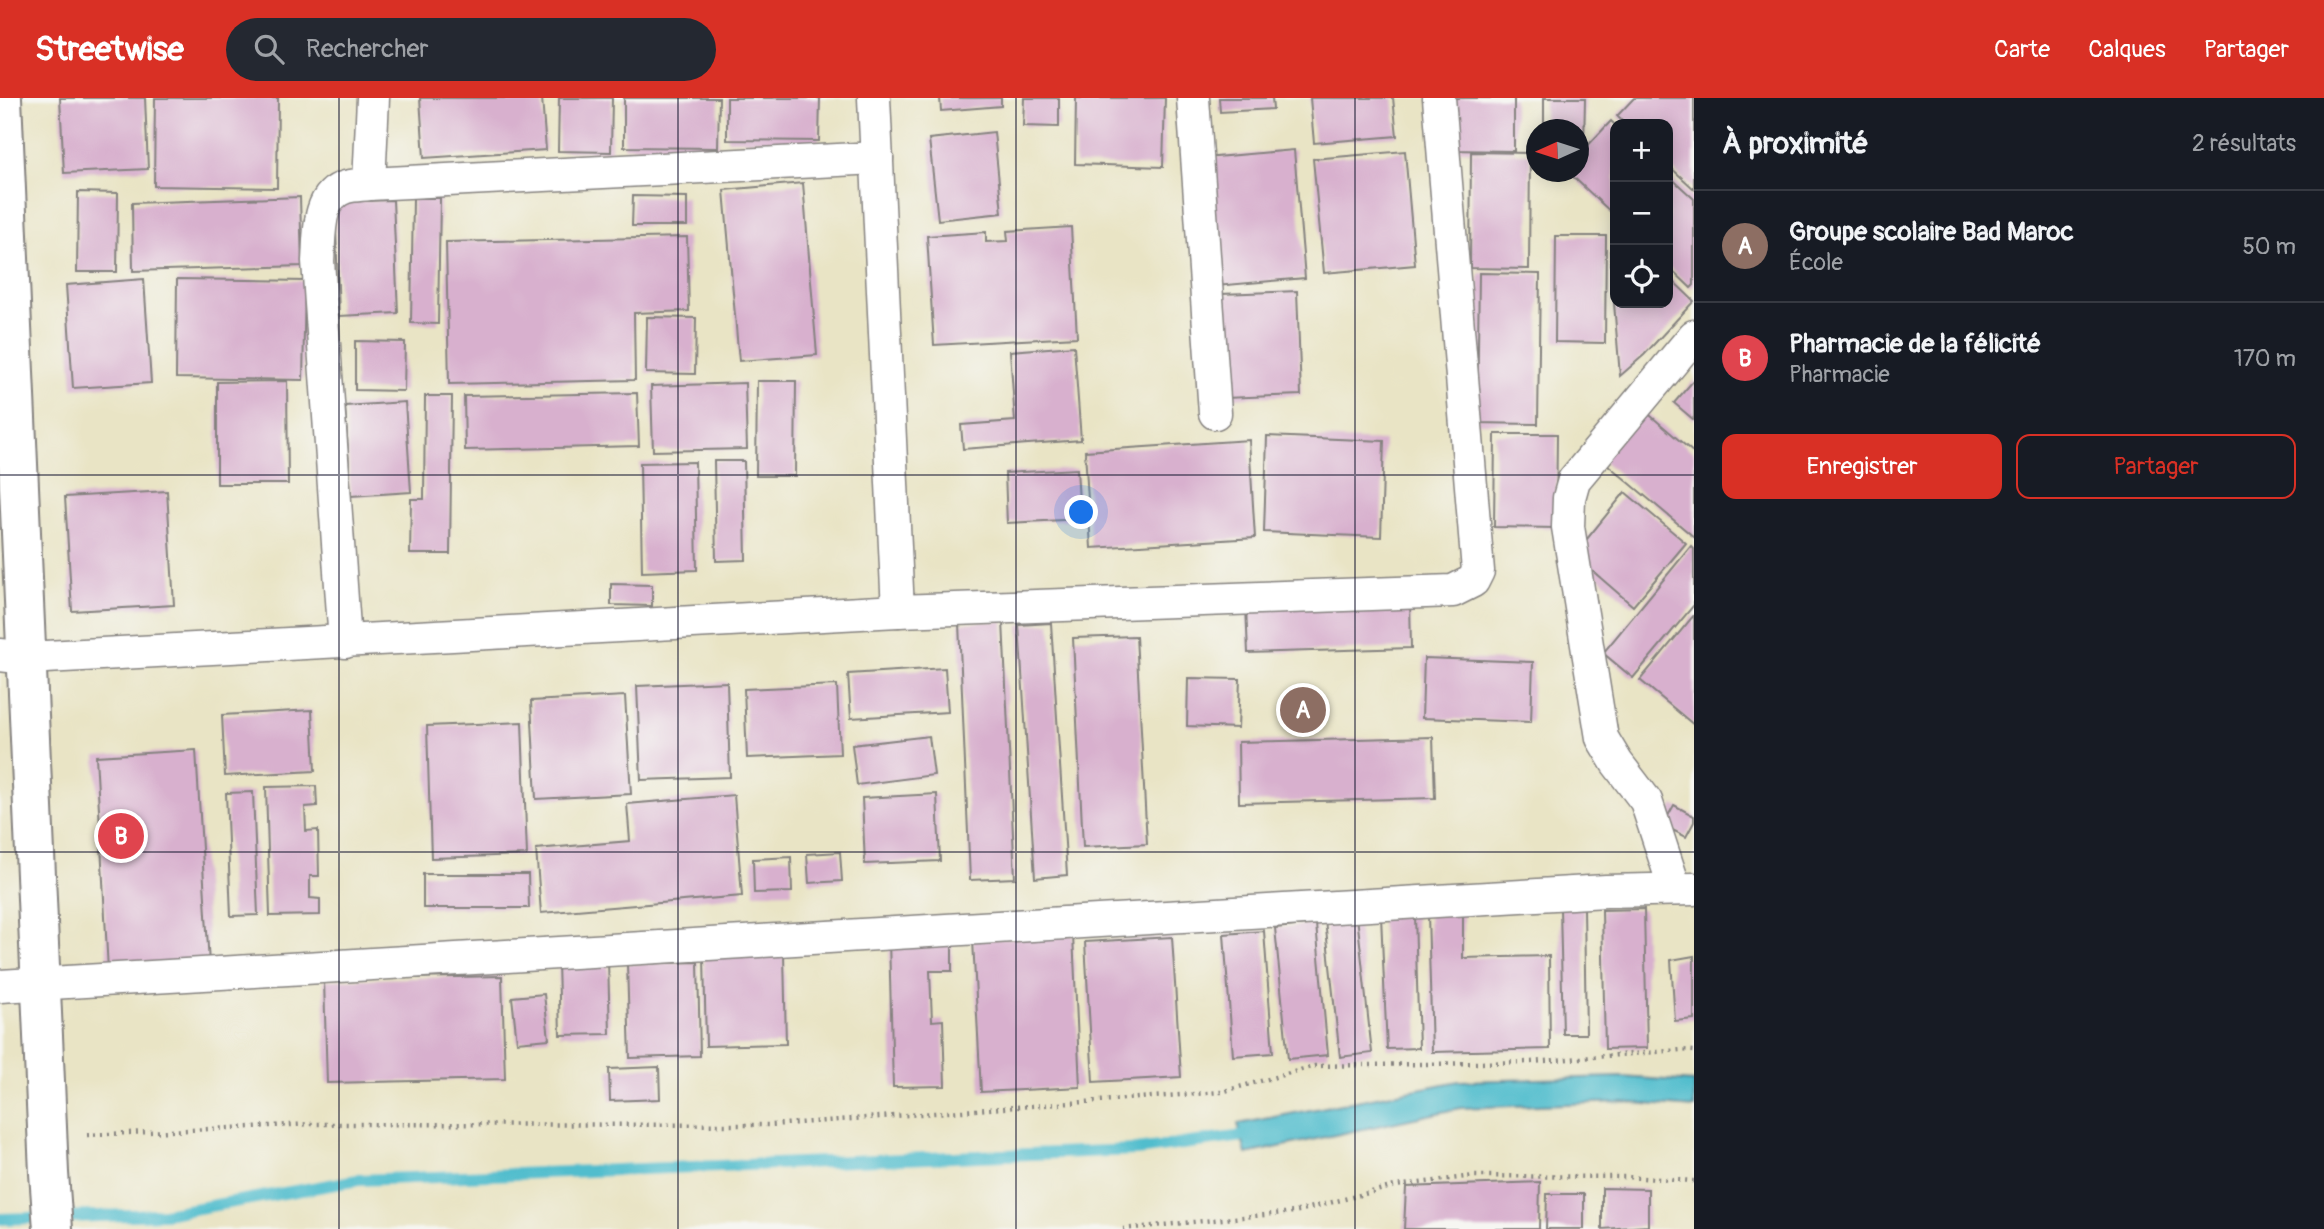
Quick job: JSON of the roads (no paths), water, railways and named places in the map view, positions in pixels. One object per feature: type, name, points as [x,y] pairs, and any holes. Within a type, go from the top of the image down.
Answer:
[{"type":"street","points":[[2,98],[13,657],[41,984],[53,1229]]},
{"type":"street","points":[[369,184],[373,98]]},
{"type":"street","points":[[874,98],[898,611]]},
{"type":"street","points":[[1193,98],[1215,413]]},
{"type":"street","points":[[13,657],[345,642],[898,611],[1453,591],[1473,581],[1478,571],[1439,98]]},
{"type":"street","points":[[345,642],[318,261],[323,209],[331,196],[344,187],[369,184],[877,158]]},
{"type":"street","points":[[0,986],[1593,892],[1684,889],[1646,801],[1602,738],[1568,527],[1569,498],[1574,480],[1694,336]]},
{"type":"water","points":[[1622,1077],[1694,1082],[1694,1108],[1621,1102],[1461,1108],[1246,1154],[1238,1124],[1459,1081]]},
{"type":"waterway","points":[[0,1219],[164,1214],[358,1180],[1136,1150],[1259,1134]]},
{"type":"place","name":"Groupe scolaire Bad Maroc","points":[[1303,710]]},
{"type":"place","name":"Pharmacie de la félicité","points":[[121,836]]}]
